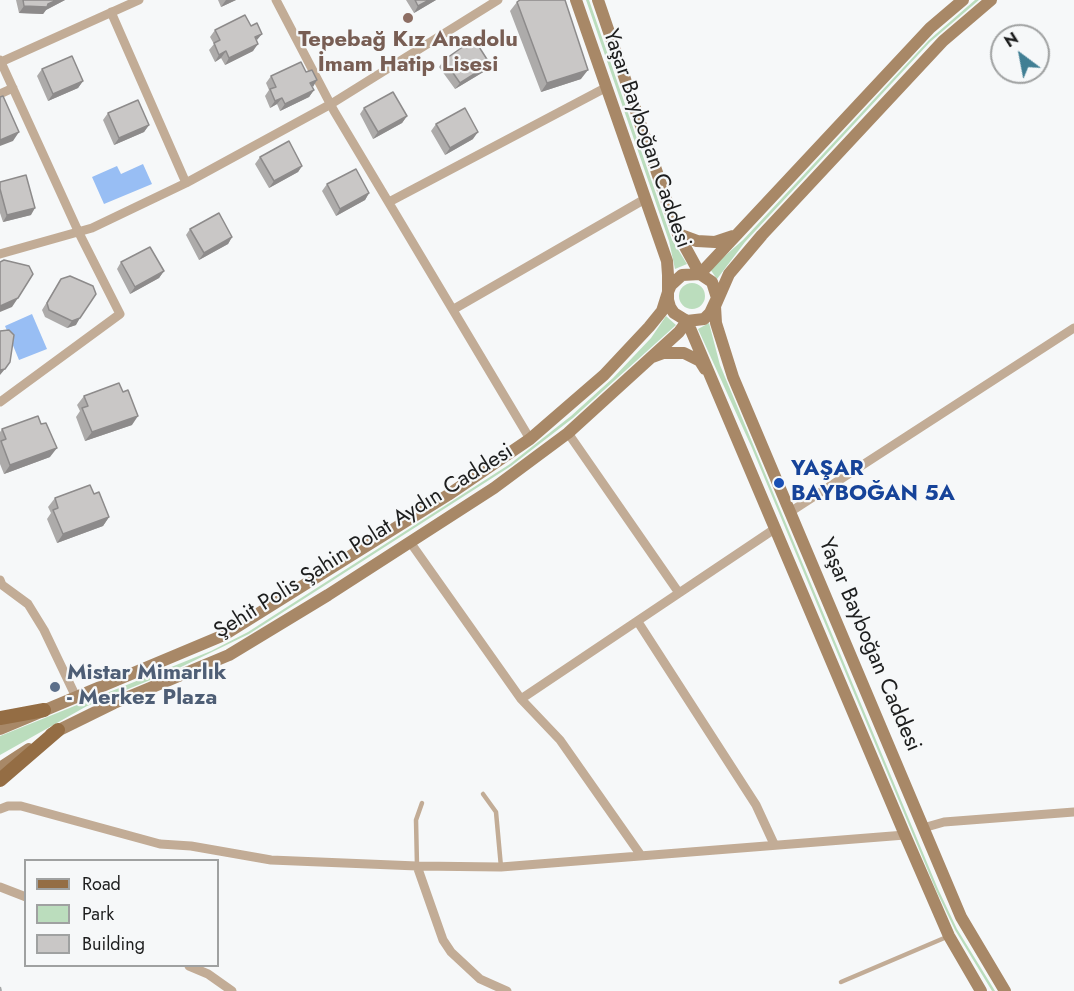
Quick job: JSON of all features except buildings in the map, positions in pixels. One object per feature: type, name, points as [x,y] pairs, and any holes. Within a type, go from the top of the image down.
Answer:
[{"type":"main road","name":"Yaşar Bayboğan Caddesi","points":[[576,0],[667,261],[668,292]]},
{"type":"main road","name":"Yaşar Bayboğan Caddesi","points":[[598,0],[678,234],[700,274]]},
{"type":"main road","points":[[700,274],[707,263],[739,233],[930,28],[963,0]]},
{"type":"main road","points":[[715,306],[716,290],[712,282],[700,274],[682,275],[671,285],[668,292],[670,307],[674,314],[687,321],[704,318],[715,306],[729,274],[762,235],[943,41],[991,0]]},
{"type":"main road","points":[[678,234],[697,241],[715,243],[739,233]]},
{"type":"main road","name":"Şehit Polis Şahin Polat Aydın Caddesi","points":[[0,729],[224,635],[362,550],[530,440],[580,398],[627,352],[662,311],[668,292]]},
{"type":"main road","name":"Yaşar Bayboğan Caddesi","points":[[715,306],[717,323],[733,377],[923,828],[961,917],[1005,991]]},
{"type":"main road","name":"Yaşar Bayboğan Caddesi","points":[[687,321],[717,386],[949,936],[981,991]]},
{"type":"main road","name":"Şehit Polis Şahin Polat Aydın Caddesi","points":[[0,768],[58,730],[229,655],[494,488],[568,433],[679,332],[687,321]]},
{"type":"main road","points":[[648,359],[663,353],[684,353],[700,360],[717,386]]},
{"type":"main road","points":[[0,718],[44,710]]},
{"type":"main road","points":[[0,780],[58,730]]},
{"type":"street","points":[[0,402],[120,314],[79,233],[0,61],[139,0]]},
{"type":"street","points":[[276,0],[330,104],[530,440]]},
{"type":"street","points":[[0,254],[79,233],[186,183],[330,104],[498,0]]},
{"type":"street","points":[[111,12],[186,183]]},
{"type":"street","points":[[389,202],[607,87]]},
{"type":"street","points":[[0,94],[14,88]]},
{"type":"street","points":[[454,309],[645,199]]},
{"type":"street","points":[[790,512],[1074,328]]},
{"type":"street","points":[[568,433],[679,593]]},
{"type":"street","points":[[521,699],[777,528]]},
{"type":"street","points":[[410,542],[521,699],[560,740],[640,854]]},
{"type":"street","points":[[0,580],[2,585],[28,604],[44,630],[76,697]]},
{"type":"street","points":[[638,622],[756,805],[774,844]]},
{"type":"street","points":[[0,809],[8,806],[21,806],[160,844],[190,846],[271,860],[417,866],[501,867],[640,854],[905,835]]},
{"type":"street","points":[[923,828],[944,822],[1074,812]]},
{"type":"street","points":[[417,866],[443,940],[451,952],[480,979],[507,991]]},
{"type":"street","points":[[0,887],[24,896]]},
{"type":"street","points":[[191,967],[208,974],[232,991]]},
{"type":"lane","points":[[483,794],[496,812],[501,867]]},
{"type":"lane","points":[[417,866],[416,820],[422,803]]},
{"type":"lane","points":[[842,982],[949,936]]},
{"type":"path","points":[[0,987],[1,991]]},
{"type":"green space","points":[[586,0],[589,0],[672,240],[687,264],[675,269],[669,241]]},
{"type":"green space","points":[[975,0],[979,0],[930,42],[745,242],[717,279],[710,269],[743,240],[929,40]]},
{"type":"green space","points":[[692,283],[701,287],[705,296],[701,305],[692,309],[683,305],[679,296],[683,287]]},
{"type":"green space","points":[[666,316],[676,325],[573,418],[511,466],[249,634],[177,669],[87,706],[0,755],[0,736],[211,651],[248,632],[510,464],[571,416],[613,378],[651,338]]},
{"type":"green space","points":[[709,323],[720,365],[938,889],[957,929],[995,991],[992,991],[955,930],[936,890],[752,448],[698,329]]},
{"type":"water","points":[[143,164],[152,184],[104,204],[92,177],[117,166],[121,174]]},
{"type":"water","points":[[32,314],[47,349],[19,360],[5,326]]},
{"type":"place","name":"Tepebağ Kız Anadolu İmam Hatip Lisesi","points":[[408,18]]},
{"type":"place","name":"YAŞAR BAYBOĞAN 5A","points":[[779,483]]},
{"type":"place","name":"Mistar Mimarlık - Merkez Plaza","points":[[55,687]]}]
